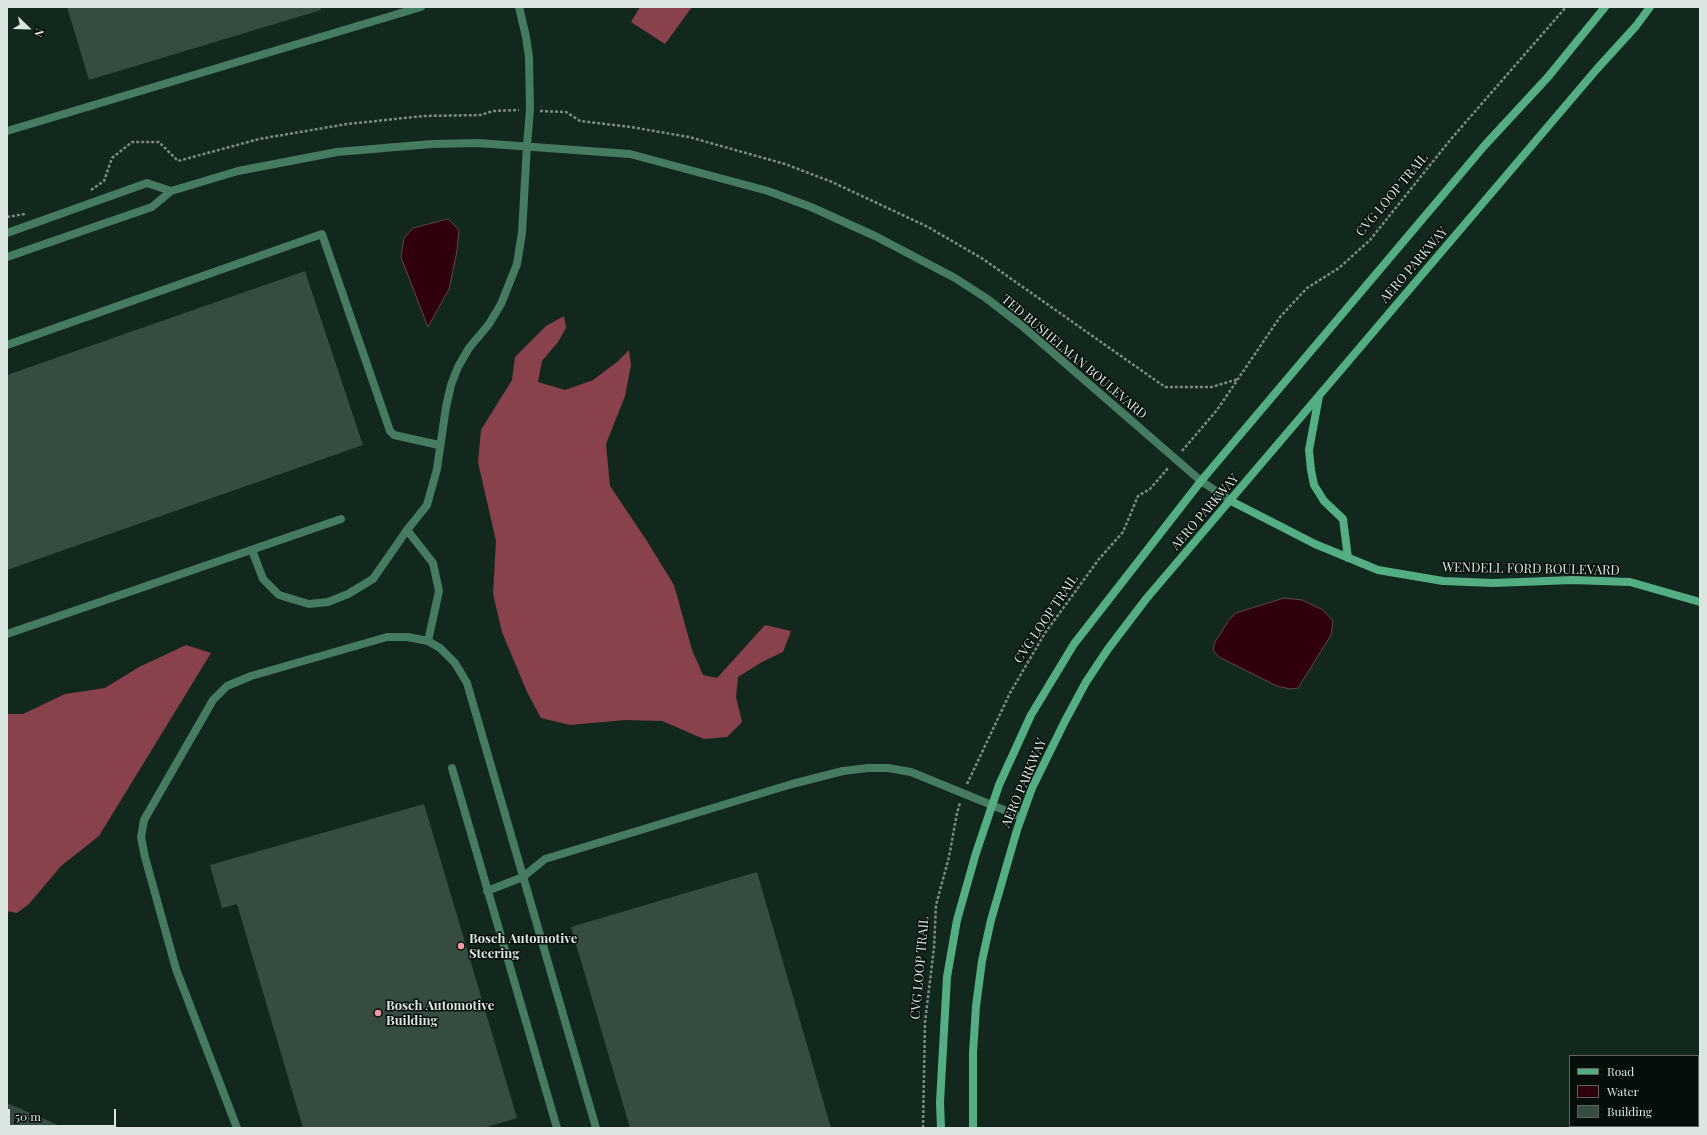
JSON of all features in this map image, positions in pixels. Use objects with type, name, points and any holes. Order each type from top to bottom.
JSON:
[{"type":"main road","name":"AERO PARKWAY","points":[[941,1128],[940,1102],[947,977],[957,920],[976,853],[999,785],[1031,715],[1074,644],[1200,481],[1485,145],[1548,77],[1605,7]]},
{"type":"main road","name":"AERO PARKWAY","points":[[973,1128],[973,1053],[976,1006],[982,961],[1002,876],[1032,788],[1086,682],[1108,649],[1146,599],[1231,501],[1320,394],[1596,70],[1636,26],[1650,7]]},
{"type":"main road","points":[[1320,394],[1309,450],[1311,470],[1314,485],[1324,501],[1343,519],[1348,558]]},
{"type":"main road","name":"WENDELL FORD BOULEVARD","points":[[1231,501],[1315,544],[1378,570],[1444,581],[1492,583],[1573,580],[1630,582],[1700,602]]},
{"type":"street","points":[[7,131],[421,7]]},
{"type":"street","points":[[252,550],[263,579],[279,595],[309,604],[328,602],[348,594],[373,579],[406,530],[427,505],[437,469],[439,446],[451,385],[458,367],[469,348],[489,324],[501,304],[517,264],[522,233],[530,110],[529,57],[526,37],[518,7]]},
{"type":"street","name":"TED BUSHELMAN BOULEVARD","points":[[7,257],[152,208],[171,191],[238,171],[337,152],[432,144],[478,143],[527,145],[630,154],[768,191],[811,207],[875,236],[955,278],[1021,325],[1200,481],[1231,501]]},
{"type":"street","points":[[7,232],[147,183],[171,191]]},
{"type":"street","points":[[7,346],[322,234],[390,431],[394,435],[439,446]]},
{"type":"street","points":[[7,634],[341,519]]},
{"type":"street","points":[[406,530],[432,563],[439,591],[428,641]]},
{"type":"street","points":[[237,1128],[176,969],[145,857],[141,837],[144,820],[212,700],[228,686],[251,676],[387,638],[408,637],[428,641],[440,648],[455,663],[466,683],[596,1128]]},
{"type":"street","points":[[452,768],[557,1128]]},
{"type":"street","points":[[487,891],[523,877],[544,859],[792,784],[843,771],[868,768],[888,768],[911,772],[1021,817]]},
{"type":"path","name":"CVG LOOP TRAIL","points":[[1217,410],[1280,317],[1307,288],[1339,268],[1370,240],[1451,139],[1566,7]]},
{"type":"path","points":[[86,194],[104,180],[112,158],[132,142],[159,142],[178,161],[259,139],[347,124],[429,116],[481,115],[493,111]]},
{"type":"path","points":[[566,112],[580,121],[631,127],[689,138],[785,164],[832,182],[877,202],[928,227],[983,259],[1165,387],[1212,386],[1238,379]]},
{"type":"path","points":[[7,217],[27,214]]},
{"type":"path","name":"CVG LOOP TRAIL","points":[[972,772],[1010,693],[1045,633],[1086,576],[1123,532],[1138,496],[1150,489]]},
{"type":"path","name":"CVG LOOP TRAIL","points":[[923,1128],[925,1022],[934,948],[936,905],[949,857],[957,813]]},
{"type":"shaded area","points":[[640,7],[692,7],[665,44],[631,22]]},
{"type":"shaded area","points":[[564,316],[566,328],[558,342],[542,361],[538,382],[565,390],[593,380],[617,362],[629,350],[631,365],[625,396],[606,444],[610,486],[674,585],[692,650],[703,675],[717,678],[765,625],[791,631],[783,652],[762,662],[738,677],[736,697],[742,722],[727,737],[704,739],[662,721],[625,720],[570,725],[541,718],[527,692],[502,632],[493,594],[496,541],[478,462],[481,430],[512,380],[515,357],[546,326]]},
{"type":"shaded area","points":[[186,645],[211,653],[99,836],[61,866],[29,904],[17,913],[7,911],[7,714],[23,714],[65,694],[105,688],[139,667]]},
{"type":"water","points":[[448,219],[459,230],[457,251],[449,289],[428,327],[401,257],[404,238],[413,228]]},
{"type":"water","points":[[1284,598],[1302,600],[1323,610],[1333,621],[1331,635],[1298,688],[1290,689],[1277,686],[1219,657],[1213,650],[1215,642],[1229,620],[1236,613]]},
{"type":"building","points":[[67,7],[320,7],[321,10],[89,80]]},
{"type":"building","points":[[305,271],[363,445],[7,570],[7,375]]},
{"type":"building","name":"Bosch Automotive Building","points":[[424,804],[517,1118],[484,1128],[303,1128],[237,904],[222,908],[210,865]]},
{"type":"building","points":[[757,872],[831,1128],[630,1128],[571,927]]},
{"type":"building","points":[[7,1103],[65,1128],[7,1128]]},
{"type":"place","name":"Bosch Automotive Steering","points":[[461,946]]},
{"type":"place","name":"Bosch Automotive Building","points":[[378,1013]]}]
